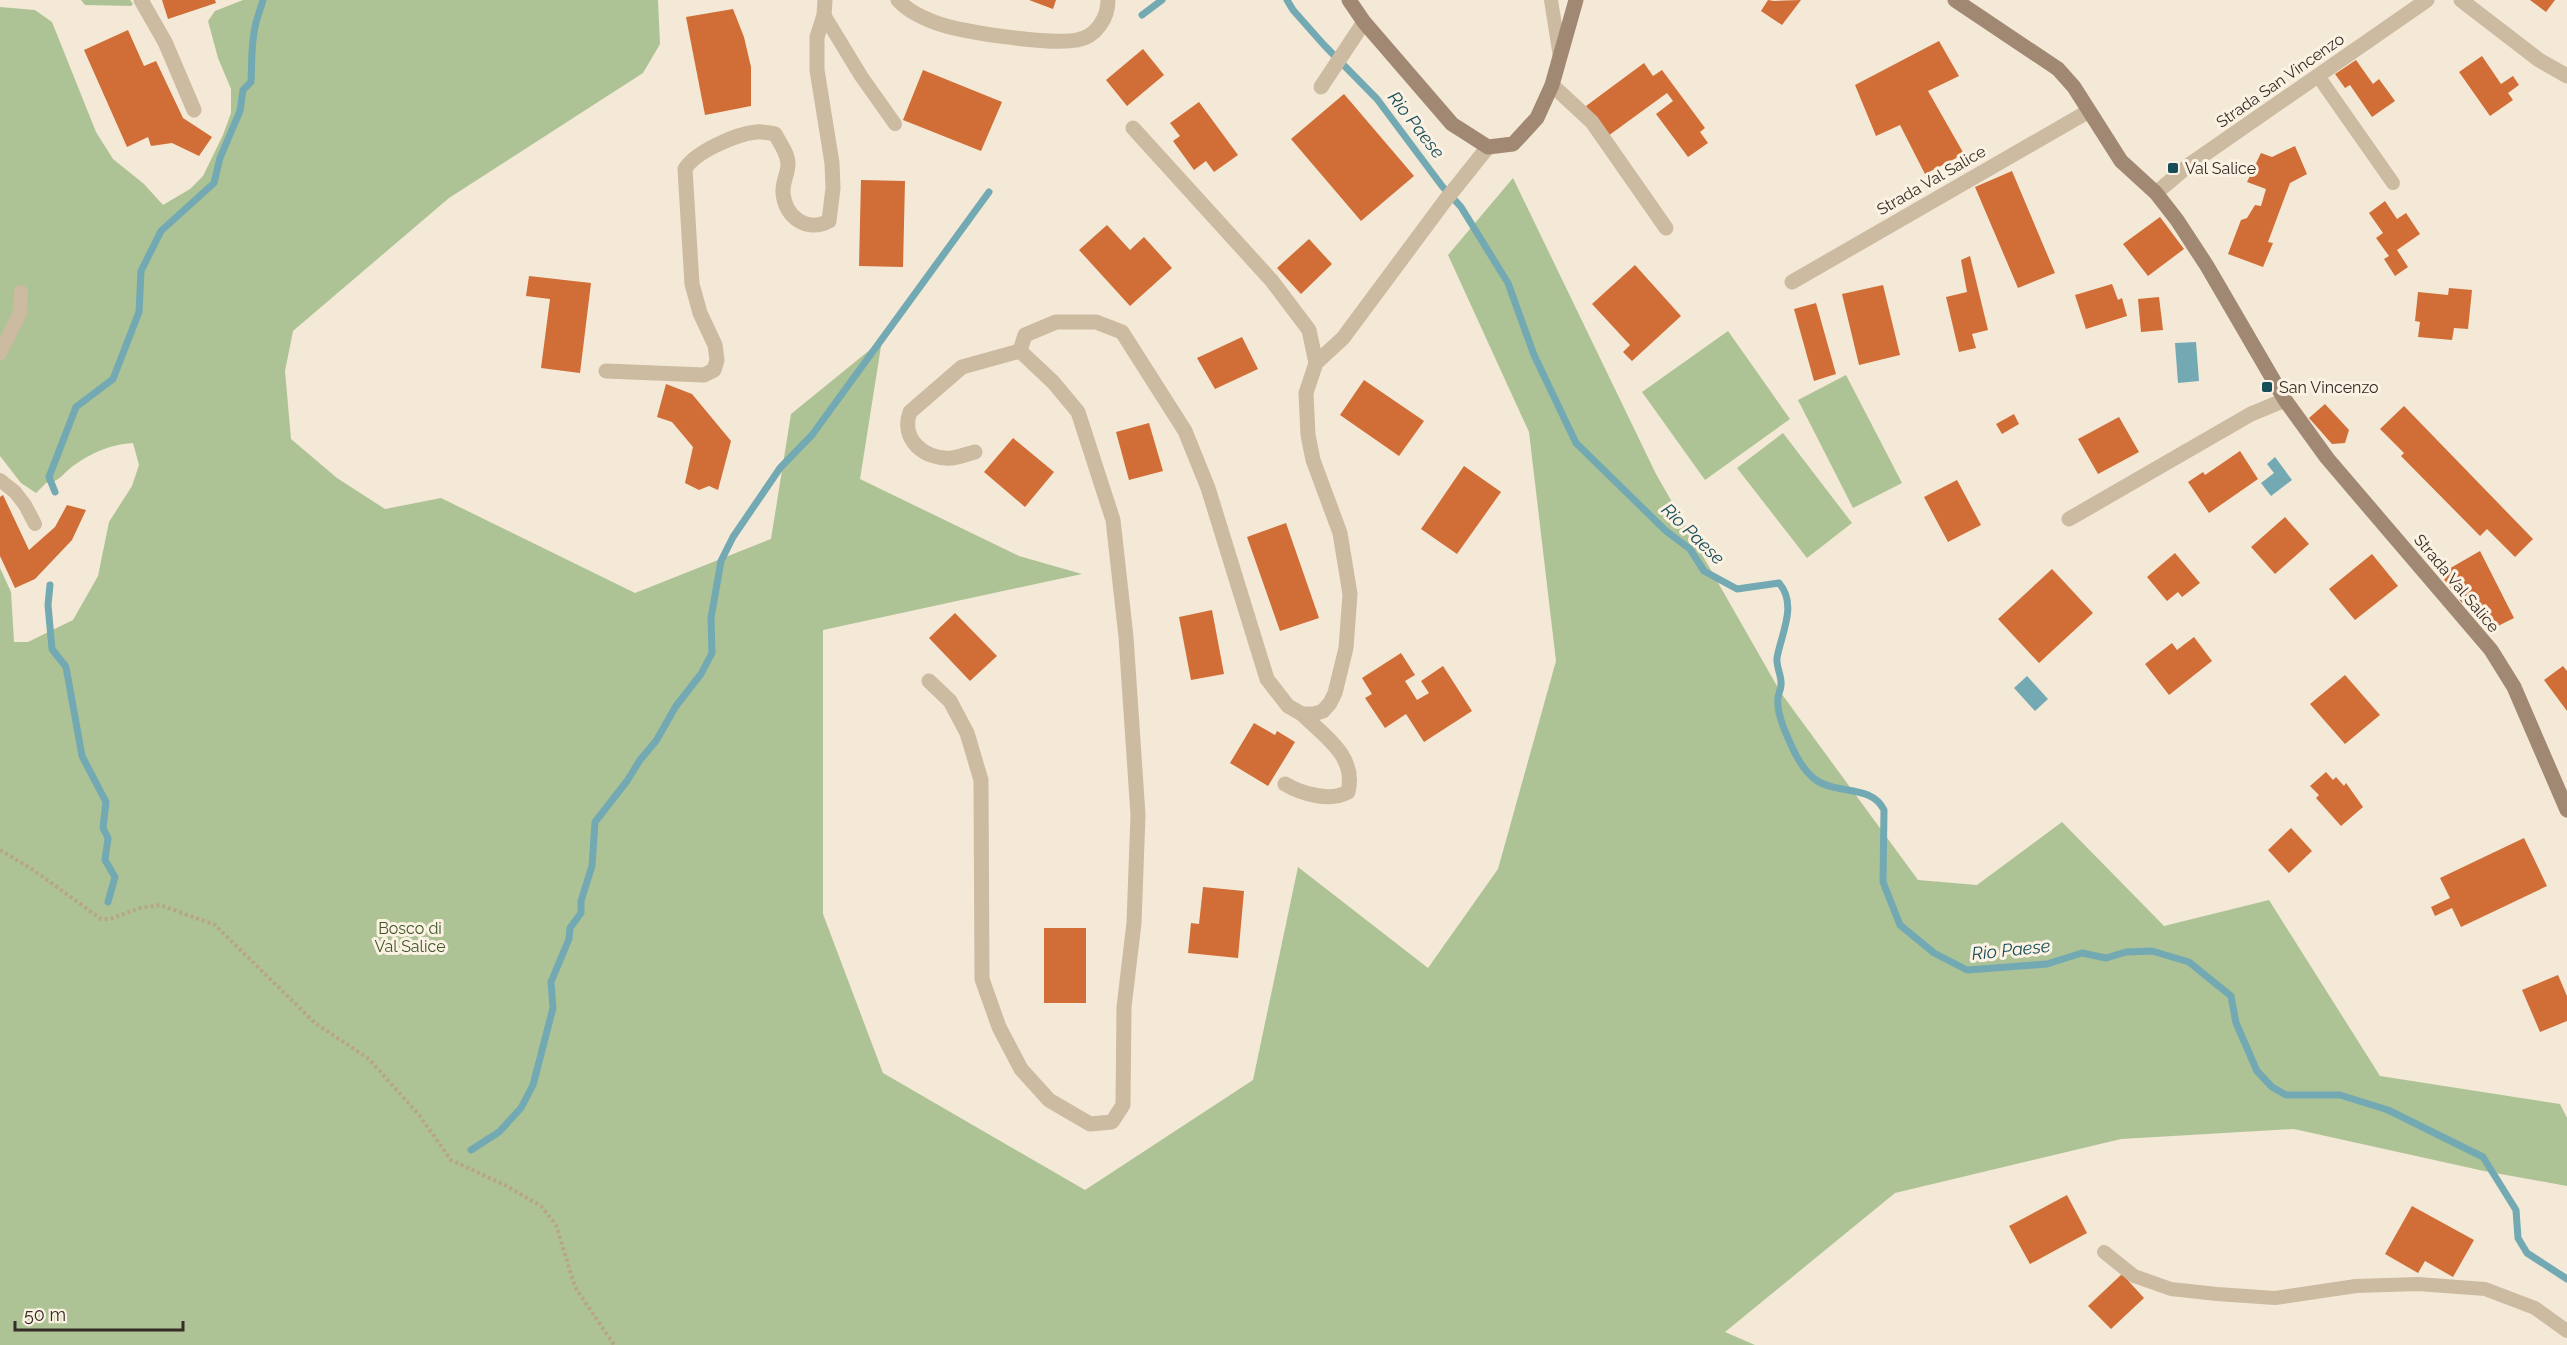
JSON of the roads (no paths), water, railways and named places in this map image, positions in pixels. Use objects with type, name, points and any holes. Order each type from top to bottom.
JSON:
[{"type":"street","points":[[141,0],[165,42],[194,110]]},
{"type":"street","points":[[898,0],[903,6],[931,21],[968,31],[1047,40],[1077,40],[1090,35],[1102,24],[1108,12],[1108,0]]},
{"type":"street","points":[[1349,0],[1364,22],[1452,124],[1488,147],[1513,144],[1537,118],[1552,85],[1576,0]]},
{"type":"street","name":"Strada Val Salice","points":[[1955,0],[2058,69],[2074,87],[2121,161],[2156,193],[2207,266],[2285,400],[2327,458],[2491,650],[2514,687],[2567,810]]},
{"type":"street","name":"Strada San Vincenzo","points":[[2156,193],[2189,165],[2427,0]]},
{"type":"street","points":[[2461,0],[2539,60],[2567,76]]},
{"type":"street","points":[[606,371],[704,375],[714,370],[717,360],[715,345],[699,313],[692,284],[685,169],[689,162],[713,147],[737,137],[756,132],[775,134],[788,163],[783,193],[789,211],[805,226],[819,227],[829,221],[833,188],[832,163],[817,70],[817,37],[824,7]]},
{"type":"street","points":[[1321,87],[1364,22]]},
{"type":"street","points":[[1552,85],[1592,122],[1666,228]]},
{"type":"street","name":"Strada Val Salice","points":[[1792,282],[2089,111]]},
{"type":"street","points":[[1133,128],[1278,289],[1309,330],[1316,363]]},
{"type":"street","points":[[1302,714],[1323,711],[1335,693],[1346,648],[1350,594],[1340,533],[1313,460],[1308,435],[1306,393],[1316,363],[1343,338],[1488,147]]},
{"type":"street","points":[[1020,351],[1025,335],[1056,322],[1096,322],[1122,332],[1185,431],[1208,488],[1267,679],[1280,698],[1302,714],[1344,755],[1350,784],[1348,792],[1340,796],[1304,793],[1286,784]]},
{"type":"street","points":[[975,452],[951,458],[930,456],[916,447],[907,434],[906,422],[910,412],[962,367],[1020,351]]},
{"type":"street","points":[[929,681],[950,701],[967,733],[981,780],[982,979],[999,1027],[1022,1069],[1049,1100],[1089,1124],[1112,1122],[1123,1105],[1124,1007],[1134,923],[1138,815],[1126,637],[1113,520],[1078,412],[1053,382],[1020,351]]},
{"type":"street","points":[[2069,519],[2252,414],[2285,400]]},
{"type":"lane","points":[[1551,0],[1560,57]]},
{"type":"lane","points":[[824,7],[861,76],[895,124]]},
{"type":"lane","points":[[2318,76],[2393,183]]},
{"type":"lane","points":[[0,353],[20,313],[21,292]]},
{"type":"lane","points":[[0,480],[15,492],[35,524]]},
{"type":"lane","points":[[2104,1252],[2134,1276],[2171,1289],[2217,1294],[2275,1298],[2356,1286],[2418,1284],[2485,1289],[2535,1308],[2567,1331]]},
{"type":"water","points":[[2196,342],[2199,381],[2178,383],[2175,343]]},
{"type":"water","points":[[2275,457],[2292,480],[2271,496],[2261,483],[2274,473],[2267,464]]},
{"type":"water","points":[[2027,676],[2048,699],[2035,711],[2014,688]]},
{"type":"waterway","points":[[55,492],[49,477],[76,407],[113,379],[139,312],[141,271],[161,231],[214,183],[220,158],[240,111],[243,90],[251,82],[255,25],[263,0]]},
{"type":"waterway","points":[[1142,15],[1162,0]]},
{"type":"waterway","name":"Rio Paese","points":[[1287,0],[1324,45],[1377,99],[1442,186],[1461,207],[1508,283],[1534,355],[1576,443],[1666,531],[1690,549],[1704,571],[1737,589],[1779,583],[1785,592],[1787,620],[1777,658],[1781,682],[1778,705],[1783,726],[1800,763],[1816,780],[1824,785],[1871,796],[1884,810],[1883,882],[1900,925],[1934,953],[1967,970],[2047,964],[2082,953],[2106,958],[2126,952],[2152,951],[2189,962],[2231,996],[2236,1023],[2257,1071],[2272,1087],[2286,1095],[2340,1095],[2388,1110],[2483,1157],[2516,1210],[2518,1238],[2527,1253],[2567,1279]]},
{"type":"waterway","points":[[471,1150],[499,1132],[521,1108],[533,1085],[553,1008],[551,982],[569,939],[570,928],[581,913],[581,901],[592,866],[595,822],[656,741],[676,706],[701,674],[712,653],[711,618],[721,561],[733,537],[780,468],[812,435],[989,192]]},
{"type":"waterway","points":[[50,585],[48,605],[52,649],[66,667],[82,756],[106,802],[103,828],[108,838],[105,860],[115,877],[108,902]]},
{"type":"place","name":"Val Salice","points":[[2173,168]]},
{"type":"place","name":"San Vincenzo","points":[[2267,387]]},
{"type":"park label","name":"Bosco di Val Salice","points":[[410,937]]}]
